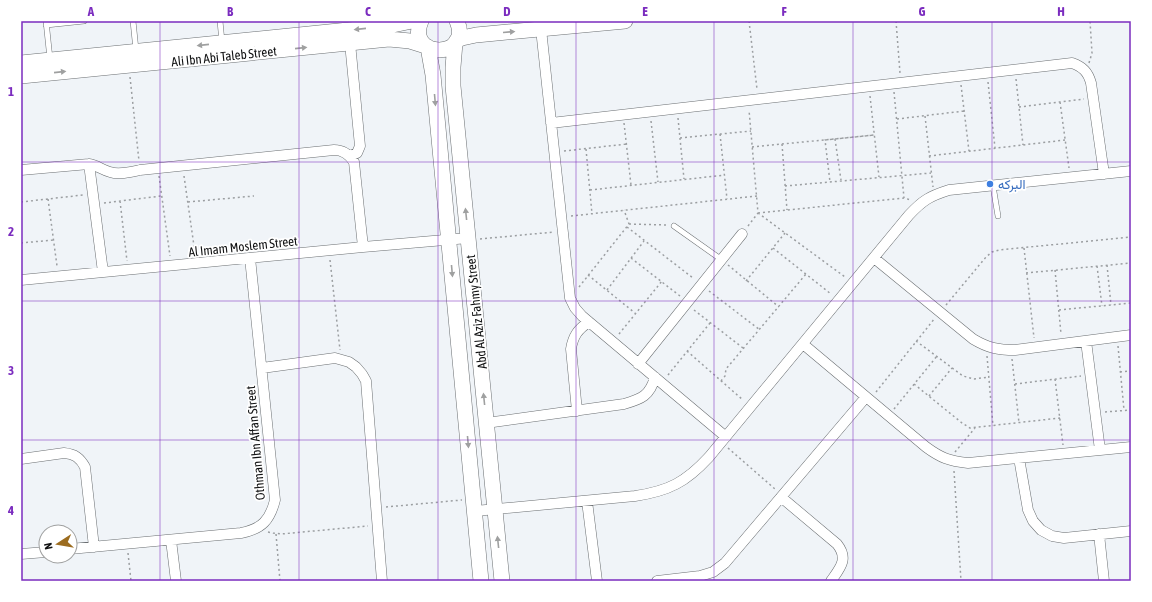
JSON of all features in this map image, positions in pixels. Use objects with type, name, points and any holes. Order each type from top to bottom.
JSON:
[{"type":"street","name":"Ali Ibn Abi Taleb Street","points":[[21,63],[136,51],[183,53],[350,43],[388,32],[412,21]]},
{"type":"street","name":"Abd Al Aziz Fahmy Street","points":[[421,21],[419,33],[422,42],[427,47],[433,75],[481,581]]},
{"type":"street","name":"Abd Al Aziz Fahmy Street","points":[[457,21],[459,32],[456,42],[452,74],[502,581]]},
{"type":"street","points":[[456,42],[482,28],[541,29],[626,21]]},
{"type":"street","points":[[541,29],[570,298],[575,308],[589,322],[658,380],[724,440]]},
{"type":"street","name":"Ali Ibn Abi Taleb Street","points":[[21,76],[128,65],[222,43],[388,32],[437,50],[447,49],[456,42]]},
{"type":"street","points":[[350,43],[360,146],[357,153],[350,156]]},
{"type":"street","points":[[551,123],[1072,63],[1085,70],[1089,76],[1104,174]]},
{"type":"street","points":[[433,75],[443,72],[452,74]]},
{"type":"street","points":[[21,170],[89,164],[100,166],[112,173],[119,174],[140,170],[340,150],[346,152],[354,162],[363,247]]},
{"type":"street","points":[[89,164],[103,272]]},
{"type":"street","points":[[474,505],[495,509],[641,495],[668,488],[684,480],[698,470],[724,440],[920,203],[934,195],[949,190],[1131,171]]},
{"type":"street","points":[[638,364],[742,234]]},
{"type":"street","name":"Al Imam Moslem Street","points":[[21,280],[329,250],[468,239]]},
{"type":"street","name":"Othman Ibn Affan Street","points":[[78,548],[241,533],[251,531],[268,519],[273,510],[275,500],[250,258]]},
{"type":"street","points":[[874,258],[973,339],[986,346],[1000,350],[1011,350],[1131,335]]},
{"type":"street","points":[[577,411],[571,349],[572,340],[581,326],[589,322]]},
{"type":"street","points":[[1086,341],[1100,450]]},
{"type":"street","points":[[803,344],[938,456],[968,463],[1131,447]]},
{"type":"street","points":[[262,368],[335,358],[349,362],[362,374],[366,382],[382,581]]},
{"type":"street","points":[[486,424],[624,404],[641,398],[648,393],[658,380]]},
{"type":"street","points":[[657,581],[700,576],[713,572],[724,563],[868,398]]},
{"type":"street","points":[[21,459],[64,453],[77,456],[82,461],[85,467],[94,547]]},
{"type":"street","points":[[1018,458],[1028,510],[1033,521],[1041,530],[1052,536],[1064,538],[1131,531]]},
{"type":"street","points":[[781,496],[840,548],[842,554],[842,564],[840,570],[831,581]]},
{"type":"street","points":[[587,500],[597,581]]},
{"type":"street","points":[[1099,534],[1104,581]]},
{"type":"street","points":[[171,540],[176,581]]},
{"type":"street","points":[[21,554],[38,553]]},
{"type":"lane","points":[[50,60],[46,23],[84,21]]},
{"type":"lane","points":[[133,21],[136,51]]},
{"type":"lane","points":[[220,21],[222,43]]},
{"type":"lane","points":[[993,186],[998,216]]},
{"type":"lane","points":[[674,226],[722,260]]},
{"type":"path","points":[[742,234],[758,213],[751,131],[753,100],[749,21]]},
{"type":"path","points":[[896,21],[898,83],[897,119],[904,198]]},
{"type":"path","points":[[1085,70],[1092,53],[1090,21]]},
{"type":"path","points":[[128,65],[140,170]]},
{"type":"path","points":[[1015,70],[1023,145]]},
{"type":"path","points":[[988,73],[995,148]]},
{"type":"path","points":[[960,76],[969,151]]},
{"type":"path","points":[[869,86],[879,177]]},
{"type":"path","points":[[1019,107],[1093,98]]},
{"type":"path","points":[[1060,102],[1070,177]]},
{"type":"path","points":[[678,108],[684,180]]},
{"type":"path","points":[[650,111],[658,182]]},
{"type":"path","points":[[897,119],[964,111]]},
{"type":"path","points":[[623,114],[631,185]]},
{"type":"path","points":[[925,116],[934,195]]},
{"type":"path","points":[[680,138],[751,131]]},
{"type":"path","points":[[720,134],[727,199]]},
{"type":"path","points":[[752,147],[874,135]]},
{"type":"path","points":[[835,138],[841,181]]},
{"type":"path","points":[[825,140],[830,182]]},
{"type":"path","points":[[929,156],[1065,140]]},
{"type":"path","points":[[554,153],[627,144]]},
{"type":"path","points":[[782,144],[787,210]]},
{"type":"path","points":[[586,149],[592,214]]},
{"type":"path","points":[[183,166],[196,263]]},
{"type":"path","points":[[158,169],[171,266]]},
{"type":"path","points":[[785,186],[931,173]]},
{"type":"path","points":[[590,190],[725,176]]},
{"type":"path","points":[[21,202],[93,194]]},
{"type":"path","points":[[94,205],[161,196]]},
{"type":"path","points":[[188,202],[254,196]]},
{"type":"path","points":[[561,217],[757,196]]},
{"type":"path","points":[[758,213],[904,198],[920,203]]},
{"type":"path","points":[[48,199],[59,277]]},
{"type":"path","points":[[120,202],[128,270]]},
{"type":"path","points":[[624,210],[629,224]]},
{"type":"path","points":[[758,213],[853,283]]},
{"type":"path","points":[[629,224],[674,226]]},
{"type":"path","points":[[570,298],[629,224]]},
{"type":"path","points":[[627,227],[760,330]]},
{"type":"path","points":[[468,239],[563,231]]},
{"type":"path","points":[[746,281],[785,233]]},
{"type":"path","points":[[868,398],[986,257],[992,252],[1024,247],[1131,237]]},
{"type":"path","points":[[21,243],[54,239]]},
{"type":"path","points":[[607,290],[644,241]]},
{"type":"path","points":[[1024,247],[1035,348]]},
{"type":"path","points":[[773,248],[839,300]]},
{"type":"path","points":[[329,250],[341,359]]},
{"type":"path","points":[[632,258],[662,281],[710,323],[744,348]]},
{"type":"path","points":[[722,260],[779,307]]},
{"type":"path","points":[[1026,273],[1131,263]]},
{"type":"path","points":[[1107,265],[1111,305]]},
{"type":"path","points":[[1097,266],[1102,306]]},
{"type":"path","points":[[1055,270],[1062,344]]},
{"type":"path","points":[[721,381],[725,376],[726,370],[806,274]]},
{"type":"path","points":[[588,275],[636,313]]},
{"type":"path","points":[[612,342],[662,281]]},
{"type":"path","points":[[1059,310],[1131,303]]},
{"type":"path","points":[[658,380],[687,351],[710,323]]},
{"type":"path","points":[[1117,337],[1124,410]]},
{"type":"path","points":[[916,341],[963,376],[974,379],[989,377]]},
{"type":"path","points":[[986,346],[993,426]]},
{"type":"path","points":[[1011,350],[1019,423]]},
{"type":"path","points":[[687,351],[751,407]]},
{"type":"path","points":[[889,416],[937,356]]},
{"type":"path","points":[[930,396],[952,368]]},
{"type":"path","points":[[1120,372],[1131,371]]},
{"type":"path","points":[[1015,384],[1090,375]]},
{"type":"path","points":[[1055,379],[1064,454]]},
{"type":"path","points":[[914,384],[970,428],[1060,418]]},
{"type":"path","points":[[1095,413],[1131,410]]},
{"type":"path","points":[[961,581],[951,460],[975,428]]},
{"type":"path","points":[[724,440],[781,496]]},
{"type":"path","points":[[376,508],[474,505]]},
{"type":"path","points":[[260,526],[266,531],[276,534],[378,526]]},
{"type":"path","points":[[276,534],[280,581]]},
{"type":"path","points":[[127,544],[131,581]]},
{"type":"place","name":"البركه","points":[[990,184]]}]
